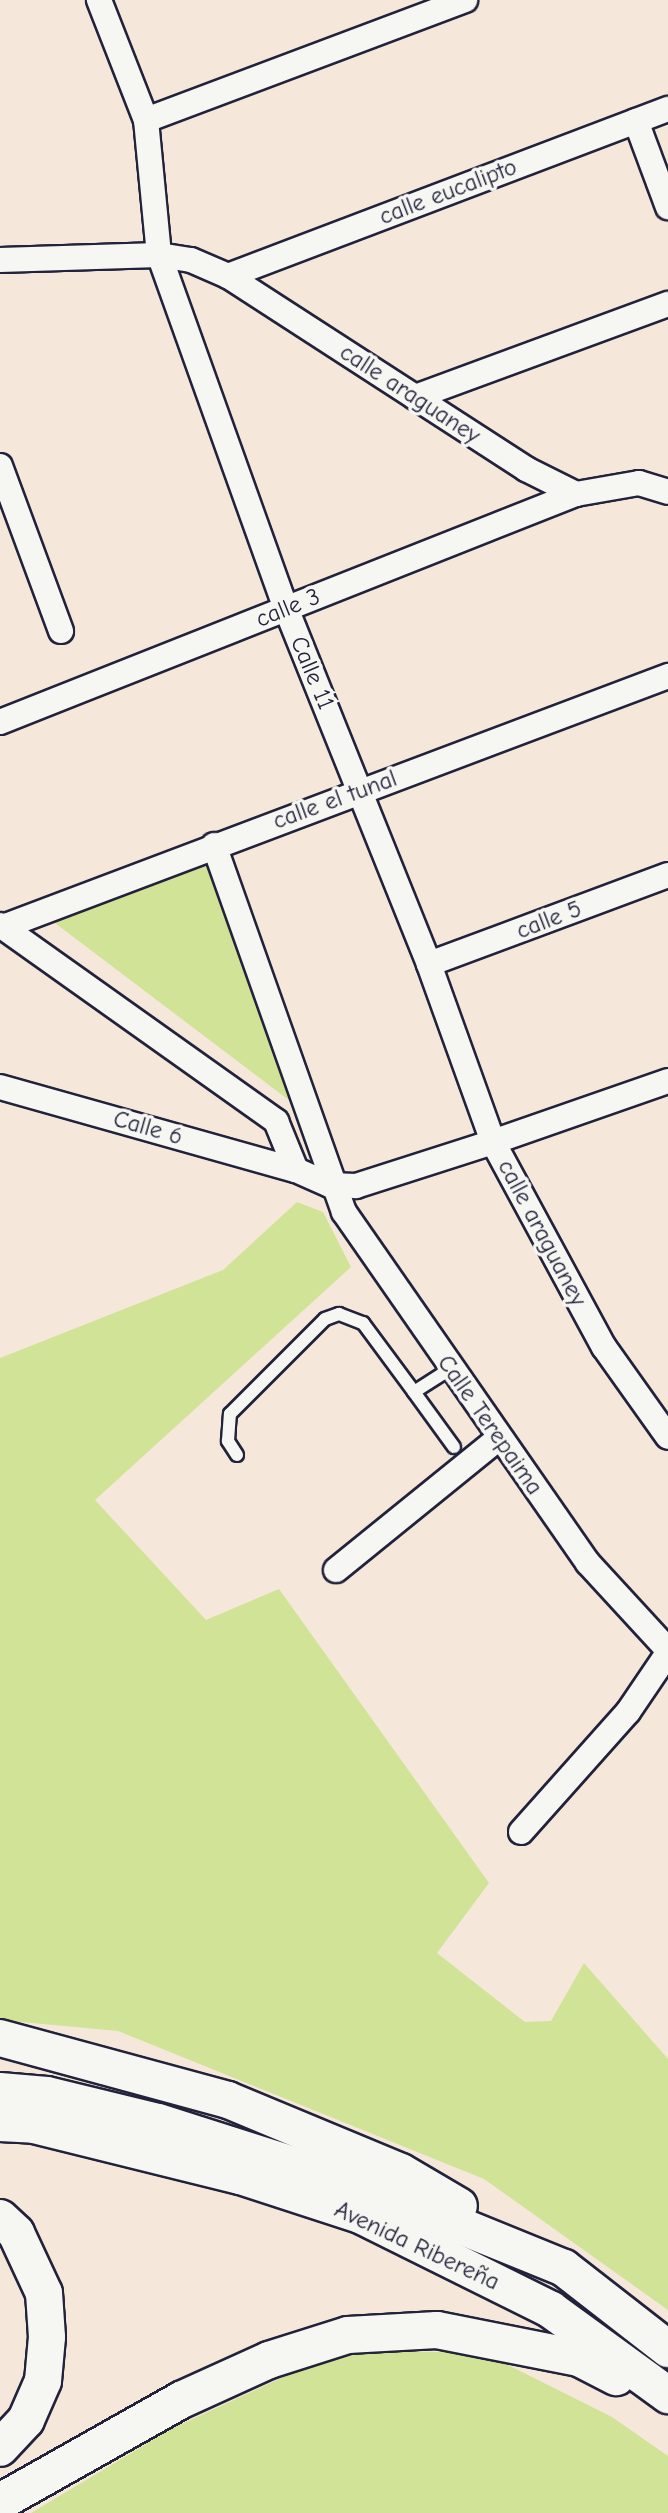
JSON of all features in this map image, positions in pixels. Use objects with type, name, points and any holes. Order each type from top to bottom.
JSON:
[{"type":"main road","points":[[0,2038],[228,2100],[401,2172],[564,2268]]},
{"type":"main road","name":"Avenida Ribereña","points":[[0,2091],[47,2095],[158,2122],[372,2190],[564,2268],[668,2349]]},
{"type":"main road","name":"Avenida Ribereña","points":[[0,2123],[34,2125],[240,2176],[360,2215],[551,2310],[668,2395]]},
{"type":"main road","points":[[0,2218],[16,2233],[44,2293],[47,2337],[43,2381],[32,2407],[0,2448]]},
{"type":"main road","points":[[0,2502],[181,2400],[269,2360],[348,2335],[437,2330],[579,2358],[668,2404]]},
{"type":"street","name":"Calle 11","points":[[99,0],[146,120],[159,255],[286,609],[429,964],[493,1142]]},
{"type":"street","points":[[146,120],[465,0]]},
{"type":"street","name":"calle eucalipto","points":[[228,276],[668,109]]},
{"type":"street","points":[[636,121],[668,207]]},
{"type":"street","name":"calle araguaney","points":[[0,260],[159,255],[191,260],[228,276],[526,469],[576,494]]},
{"type":"street","points":[[415,397],[668,304]]},
{"type":"street","points":[[0,466],[61,631]]},
{"type":"street","points":[[576,494],[639,483],[668,492]]},
{"type":"street","name":"calle 3","points":[[0,722],[576,494]]},
{"type":"street","name":"calle el tunal","points":[[2,926],[668,676]]},
{"type":"street","name":"Calle Terepaima","points":[[214,845],[330,1185],[450,1369],[588,1563],[668,1652]]},
{"type":"street","name":"calle 5","points":[[429,964],[668,875]]},
{"type":"street","points":[[2,926],[276,1121],[296,1170],[330,1185],[356,1186],[493,1142]]},
{"type":"street","name":"calle araguaney","points":[[668,1081],[493,1142],[604,1347],[668,1437]]},
{"type":"street","name":"Calle 6","points":[[0,1087],[296,1170]]},
{"type":"street","points":[[336,1570],[499,1438]]},
{"type":"street","points":[[521,1832],[628,1712],[668,1652]]},
{"type":"lane","points":[[237,1455],[228,1441],[230,1414],[325,1319],[339,1314],[363,1323],[454,1447]]},
{"type":"lane","points":[[414,1392],[450,1369]]},
{"type":"green space","points":[[206,859],[294,1104],[51,920]]},
{"type":"green space","points":[[297,1202],[323,1212],[351,1267],[95,1500],[206,1620],[279,1589],[489,1883],[437,1953],[525,2022],[551,2021],[584,1963],[668,2059],[668,2310],[484,2179],[118,2031],[0,2020],[0,1358],[223,1270]]},
{"type":"green space","points":[[342,2350],[484,2353],[612,2417],[668,2456],[668,2513],[31,2513],[173,2428]]}]
